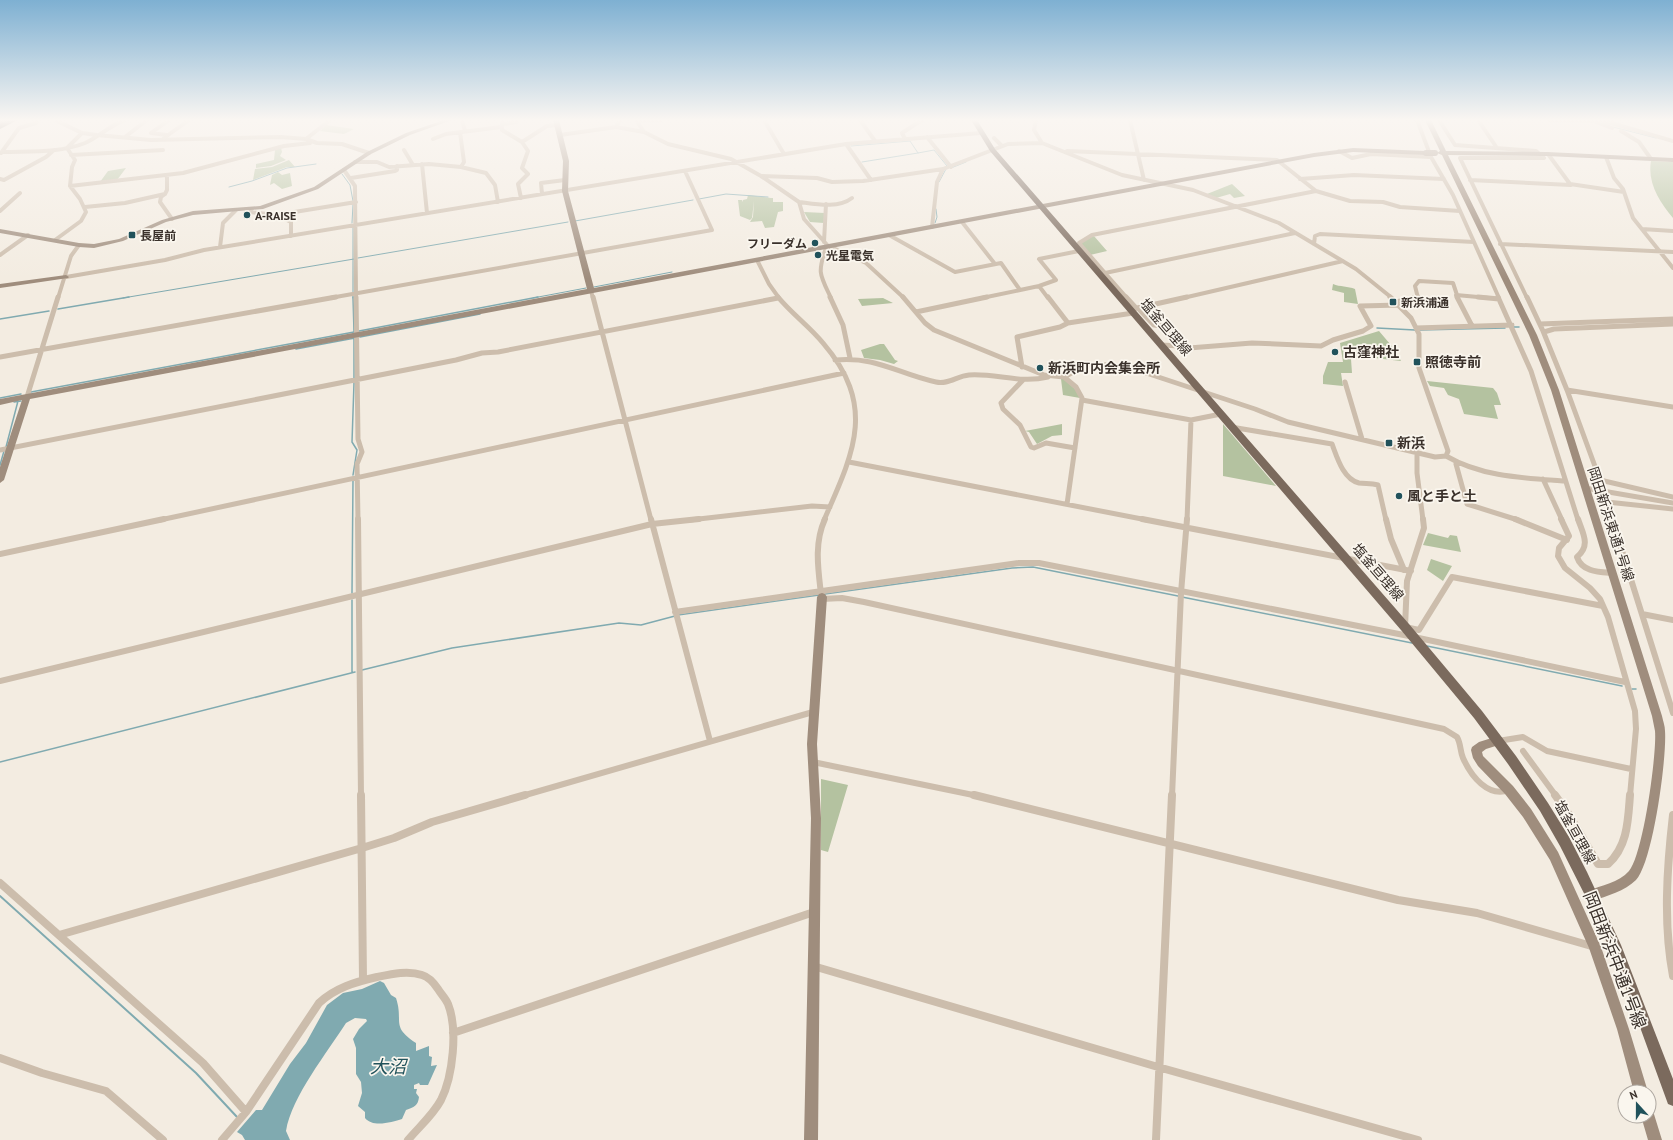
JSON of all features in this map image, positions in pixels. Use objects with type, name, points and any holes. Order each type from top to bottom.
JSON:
[{"type":"main road","name":"塩釜亘理線","points":[[1012,173],[1079,251],[1134,310],[1161,345],[1220,414],[1343,557],[1406,627],[1498,741],[1544,808],[1592,895],[1642,1012],[1673,1099]]},
{"type":"street","points":[[0,179],[4,180],[16,173]]},
{"type":"street","points":[[55,240],[81,221],[86,212],[85,207],[70,186],[71,173]]},
{"type":"street","points":[[70,186],[181,173]]},
{"type":"street","points":[[0,231],[80,245],[94,246],[116,242],[172,219],[200,212],[252,209],[270,206],[316,188],[339,173]]},
{"type":"street","points":[[347,173],[355,186],[356,202],[358,439],[363,447],[363,453],[357,464],[363,980]]},
{"type":"street","points":[[351,178],[381,173]]},
{"type":"street","points":[[423,173],[427,213]]},
{"type":"street","points":[[485,173],[488,174],[495,185],[498,202]]},
{"type":"street","points":[[521,198],[518,184],[527,173]]},
{"type":"street","points":[[565,173],[565,191],[623,419],[710,741]]},
{"type":"street","points":[[0,286],[66,277],[165,260],[220,247],[672,173]]},
{"type":"street","points":[[0,357],[712,230],[686,173]]},
{"type":"street","points":[[756,173],[799,202],[826,204],[847,202],[852,198]]},
{"type":"street","points":[[866,173],[871,180]]},
{"type":"street","points":[[761,176],[817,178],[832,182],[871,180],[916,173]]},
{"type":"street","points":[[932,227],[937,182],[941,173]]},
{"type":"street","points":[[1118,173],[1193,190],[1270,219],[1343,261],[1374,283],[1400,306],[1417,330],[1419,368],[1448,451],[1446,456]]},
{"type":"street","points":[[1142,173],[1144,180]]},
{"type":"street","points":[[0,402],[1217,173]]},
{"type":"street","points":[[1293,173],[1316,192],[1350,201],[1383,202],[1400,207],[1460,211]]},
{"type":"street","points":[[1441,173],[1513,327],[1538,389],[1565,481],[1586,544],[1584,551],[1577,557],[1578,561],[1583,566],[1593,571],[1612,573]]},
{"type":"street","name":"岡田新浜東通1号線","points":[[1454,173],[1533,335],[1555,390],[1653,702],[1660,732],[1649,826],[1640,863],[1634,874],[1619,885],[1592,895]]},
{"type":"street","points":[[1467,173],[1544,332],[1600,480],[1673,497]]},
{"type":"street","points":[[1560,173],[1570,184]]},
{"type":"street","points":[[1612,173],[1624,192],[1633,218],[1673,268]]},
{"type":"street","points":[[1300,179],[1324,175],[1370,174],[1444,179]]},
{"type":"street","points":[[167,175],[167,190],[161,197],[160,202],[172,219]]},
{"type":"street","points":[[542,194],[541,183],[565,180]]},
{"type":"street","points":[[1470,180],[1570,184],[1624,192]]},
{"type":"street","points":[[1180,346],[1170,327],[1166,324],[1154,325],[1134,310],[1079,243],[1080,241],[1092,235],[1316,192]]},
{"type":"street","points":[[0,211],[20,193]]},
{"type":"street","points":[[85,207],[125,203],[165,194]]},
{"type":"street","points":[[252,209],[250,212],[276,215],[356,202]]},
{"type":"street","points":[[799,202],[804,218],[827,246],[866,263],[909,303],[925,323],[938,332],[1048,377]]},
{"type":"street","points":[[826,204],[827,246],[820,264],[820,276],[843,325],[850,358]]},
{"type":"street","points":[[220,247],[223,223],[236,210]]},
{"type":"street","points":[[276,215],[291,222],[291,236]]},
{"type":"street","points":[[962,222],[994,264]]},
{"type":"street","points":[[1642,230],[1673,231]]},
{"type":"street","points":[[1105,273],[1295,233]]},
{"type":"street","points":[[1314,244],[1315,236],[1320,234],[1474,242]]},
{"type":"street","points":[[0,255],[28,235]]},
{"type":"street","points":[[889,236],[955,272],[1000,263],[1020,290]]},
{"type":"street","points":[[1500,244],[1673,252]]},
{"type":"street","points":[[0,480],[66,277],[71,256],[80,245]]},
{"type":"street","points":[[916,312],[1039,286],[1056,280],[1039,258],[1079,251]]},
{"type":"street","points":[[757,260],[778,298],[814,333],[844,373],[854,396],[856,410],[856,436],[849,462],[820,530],[817,553],[821,594],[813,712],[813,762],[816,818],[811,1140]]},
{"type":"street","points":[[1022,367],[1017,337],[1060,327],[1068,323],[1134,310],[1343,261]]},
{"type":"street","points":[[1396,302],[1418,298],[1415,286],[1419,281],[1453,283],[1456,295],[1472,326]]},
{"type":"street","points":[[1039,286],[1068,323]]},
{"type":"street","points":[[1456,295],[1499,299]]},
{"type":"street","points":[[0,450],[482,353],[498,352],[778,298]]},
{"type":"street","points":[[1161,345],[1189,348],[1252,343],[1321,346],[1333,340],[1363,331],[1370,326],[1360,306],[1400,306]]},
{"type":"street","points":[[1540,324],[1673,319]]},
{"type":"street","points":[[1544,332],[1554,329],[1673,324]]},
{"type":"street","points":[[1417,330],[1472,326],[1513,327]]},
{"type":"street","points":[[835,360],[850,358],[881,362],[944,384],[967,375],[1023,380],[1064,377],[1090,365],[1118,365],[1255,409],[1288,422],[1435,457],[1446,456],[1456,464],[1505,475],[1565,481]]},
{"type":"street","points":[[0,554],[357,476],[844,373]]},
{"type":"street","points":[[1064,377],[1076,387],[1082,400],[1066,504]]},
{"type":"street","points":[[1023,380],[1001,403],[1003,409],[1020,425],[1031,447],[1034,448],[1046,443],[1075,448]]},
{"type":"street","points":[[1345,382],[1362,439]]},
{"type":"street","points":[[1567,390],[1673,407]]},
{"type":"street","points":[[1082,400],[1191,420],[1220,414]]},
{"type":"street","points":[[1156,1140],[1158,1067],[1170,845],[1181,594],[1187,526],[1191,420]]},
{"type":"street","points":[[1232,427],[1332,444],[1338,460],[1350,479],[1358,483],[1371,482],[1378,485],[1391,540],[1408,570]]},
{"type":"street","points":[[1417,453],[1417,473],[1424,528],[1408,570],[1406,627],[1419,630],[1452,577],[1604,606]]},
{"type":"street","points":[[849,462],[1187,526],[1408,570]]},
{"type":"street","points":[[1456,464],[1467,504],[1512,516],[1567,540]]},
{"type":"street","points":[[1523,751],[1568,814],[1598,864],[1608,864],[1624,843],[1631,794],[1631,769],[1636,740],[1636,715],[1625,682],[1604,606],[1591,588],[1561,562],[1558,550],[1569,536],[1543,479]]},
{"type":"street","points":[[1585,488],[1673,503]]},
{"type":"street","points":[[1673,509],[1607,502],[1673,713]]},
{"type":"street","points":[[0,681],[652,524],[812,506],[830,507]]},
{"type":"street","points":[[676,614],[821,594],[1019,563],[1039,563],[1181,594],[1415,638],[1625,682]]},
{"type":"street","points":[[821,594],[829,598],[850,600],[1178,670],[1444,729],[1452,732],[1458,738],[1463,758],[1487,789],[1496,793],[1504,793],[1509,790]]},
{"type":"street","points":[[1642,614],[1673,620]]},
{"type":"street","points":[[1665,686],[1673,688]]},
{"type":"street","points":[[59,935],[362,848],[394,838],[432,822],[813,712]]},
{"type":"street","points":[[1498,741],[1523,737],[1547,751],[1631,769]]},
{"type":"street","name":"岡田新浜中通1号線","points":[[1498,741],[1478,747],[1476,754],[1482,764],[1509,790],[1528,813],[1551,851],[1595,947],[1623,1029],[1640,1084]]},
{"type":"street","points":[[813,762],[983,797],[1170,845],[1398,900],[1477,913],[1595,947]]},
{"type":"street","points":[[1673,815],[1668,872],[1673,976]]},
{"type":"street","points":[[0,883],[203,1063],[242,1117]]},
{"type":"street","points":[[453,1033],[814,912]]},
{"type":"street","points":[[813,966],[1158,1067],[1418,1140]]},
{"type":"street","points":[[222,1140],[242,1117],[319,1003],[328,994],[338,988],[363,980],[387,975],[422,975],[430,980],[448,1003],[453,1033],[448,1075],[444,1092],[440,1101],[408,1140]]},
{"type":"street","points":[[0,1058],[42,1073],[106,1091],[163,1140]]},
{"type":"street","points":[[1650,1124],[1655,1140]]},
{"type":"green space","points":[[106,173],[122,173],[117,180],[100,182]]},
{"type":"green space","points":[[254,173],[271,173],[253,180]]},
{"type":"green space","points":[[276,173],[282,175],[290,173],[292,186],[282,189],[274,183],[270,185],[272,175]]},
{"type":"green space","points":[[1651,173],[1673,173],[1673,218],[1659,199]]},
{"type":"green space","points":[[1232,184],[1245,196],[1234,198],[1230,194],[1216,198],[1207,194]]},
{"type":"green space","points":[[748,195],[773,198],[773,202],[783,202],[783,211],[778,212],[774,227],[765,228],[762,221],[750,222],[753,217],[754,201],[752,218],[750,220],[740,216],[738,200],[742,200],[743,202],[743,200],[747,199]]},
{"type":"green space","points":[[804,212],[825,213],[824,223],[810,222]]},
{"type":"green space","points":[[1094,236],[1107,251],[1090,255],[1081,244],[1086,239]]},
{"type":"green space","points":[[1333,284],[1355,289],[1358,304],[1344,302],[1344,293],[1332,290]]},
{"type":"green space","points":[[883,298],[893,303],[862,306],[858,299]]},
{"type":"green space","points":[[1379,331],[1396,351],[1401,361],[1366,357],[1351,359],[1352,373],[1341,373],[1343,386],[1323,384],[1323,376],[1328,362],[1343,362],[1340,343]]},
{"type":"green space","points":[[884,344],[895,360],[898,361],[894,364],[864,358],[861,350]]},
{"type":"green space","points":[[1061,379],[1064,379],[1076,390],[1080,398],[1063,395]]},
{"type":"green space","points":[[1427,381],[1493,388],[1497,393],[1501,405],[1494,405],[1498,419],[1464,414],[1459,399],[1448,395],[1444,388],[1430,386]]},
{"type":"green space","points":[[1062,424],[1062,435],[1052,436],[1037,444],[1029,432],[1025,431]]},
{"type":"green space","points":[[1223,424],[1276,486],[1223,476]]},
{"type":"green space","points":[[1428,533],[1448,538],[1450,535],[1457,536],[1461,552],[1423,545]]},
{"type":"green space","points":[[1431,559],[1452,566],[1443,581],[1427,570]]},
{"type":"green space","points":[[821,779],[848,785],[828,852],[821,850]]},
{"type":"water","name":"大沼","points":[[380,981],[384,983],[391,995],[396,998],[400,1028],[416,1043],[416,1051],[429,1046],[429,1056],[432,1057],[431,1066],[437,1065],[428,1085],[420,1085],[419,1083],[414,1085],[414,1089],[417,1089],[416,1093],[419,1097],[417,1104],[406,1110],[402,1119],[393,1122],[378,1124],[368,1121],[365,1118],[365,1112],[358,1106],[362,1093],[361,1082],[356,1074],[356,1048],[353,1039],[359,1029],[367,1021],[366,1019],[355,1018],[346,1023],[311,1075],[295,1104],[286,1131],[290,1140],[245,1140],[242,1135],[237,1132],[256,1110],[262,1110],[290,1064],[306,1043],[327,1005],[343,993],[362,989]]},
{"type":"waterway","points":[[229,187],[273,173]]},
{"type":"waterway","points":[[939,182],[944,173]]},
{"type":"waterway","points":[[342,174],[350,185],[353,201]]},
{"type":"waterway","points":[[699,199],[726,194],[768,197]]},
{"type":"waterway","points":[[575,221],[693,200]]},
{"type":"waterway","points":[[352,223],[353,204]]},
{"type":"waterway","points":[[935,223],[937,217],[936,209]]},
{"type":"waterway","points":[[358,258],[568,222]]},
{"type":"waterway","points":[[353,228],[353,259]]},
{"type":"waterway","points":[[123,298],[353,259]]},
{"type":"waterway","points":[[353,259],[353,292]]},
{"type":"waterway","points":[[594,287],[672,272]]},
{"type":"waterway","points":[[533,298],[586,288]]},
{"type":"waterway","points":[[58,309],[129,297]]},
{"type":"waterway","points":[[31,392],[354,332],[353,297]]},
{"type":"waterway","points":[[359,331],[538,297]]},
{"type":"waterway","points":[[0,319],[49,311]]},
{"type":"waterway","points":[[360,337],[480,314]]},
{"type":"waterway","points":[[1512,327],[1519,327]]},
{"type":"waterway","points":[[1377,328],[1415,330]]},
{"type":"waterway","points":[[1420,330],[1505,328]]},
{"type":"waterway","points":[[296,349],[354,338]]},
{"type":"waterway","points":[[354,338],[354,378]]},
{"type":"waterway","points":[[353,475],[357,450],[352,442],[354,383]]},
{"type":"waterway","points":[[0,398],[21,394]]},
{"type":"waterway","points":[[6,447],[18,401]]},
{"type":"waterway","points":[[0,465],[4,451]]},
{"type":"waterway","points":[[352,593],[353,480]]},
{"type":"waterway","points":[[825,594],[1012,568],[1033,567],[1178,596]]},
{"type":"waterway","points":[[678,615],[819,595]]},
{"type":"waterway","points":[[1182,597],[1412,643]]},
{"type":"waterway","points":[[352,600],[352,672]]},
{"type":"waterway","points":[[362,670],[452,648],[619,623],[641,625],[675,616]]},
{"type":"waterway","points":[[1427,646],[1622,686]]},
{"type":"waterway","points":[[0,762],[355,672]]},
{"type":"waterway","points":[[0,896],[196,1073],[237,1117]]},
{"type":"place","name":"A-RAISE","points":[[247,215]]},
{"type":"place","name":"長屋前","points":[[132,235]]},
{"type":"place","name":"フリーダム","points":[[815,243]]},
{"type":"place","name":"光星電気","points":[[818,255]]},
{"type":"place","name":"新浜浦通","points":[[1393,302]]},
{"type":"place","name":"古窪神社","points":[[1335,352]]},
{"type":"place","name":"照徳寺前","points":[[1417,362]]},
{"type":"place","name":"新浜町内会集会所","points":[[1040,368]]},
{"type":"place","name":"新浜","points":[[1389,443]]},
{"type":"place","name":"風と手と土","points":[[1399,496]]}]
